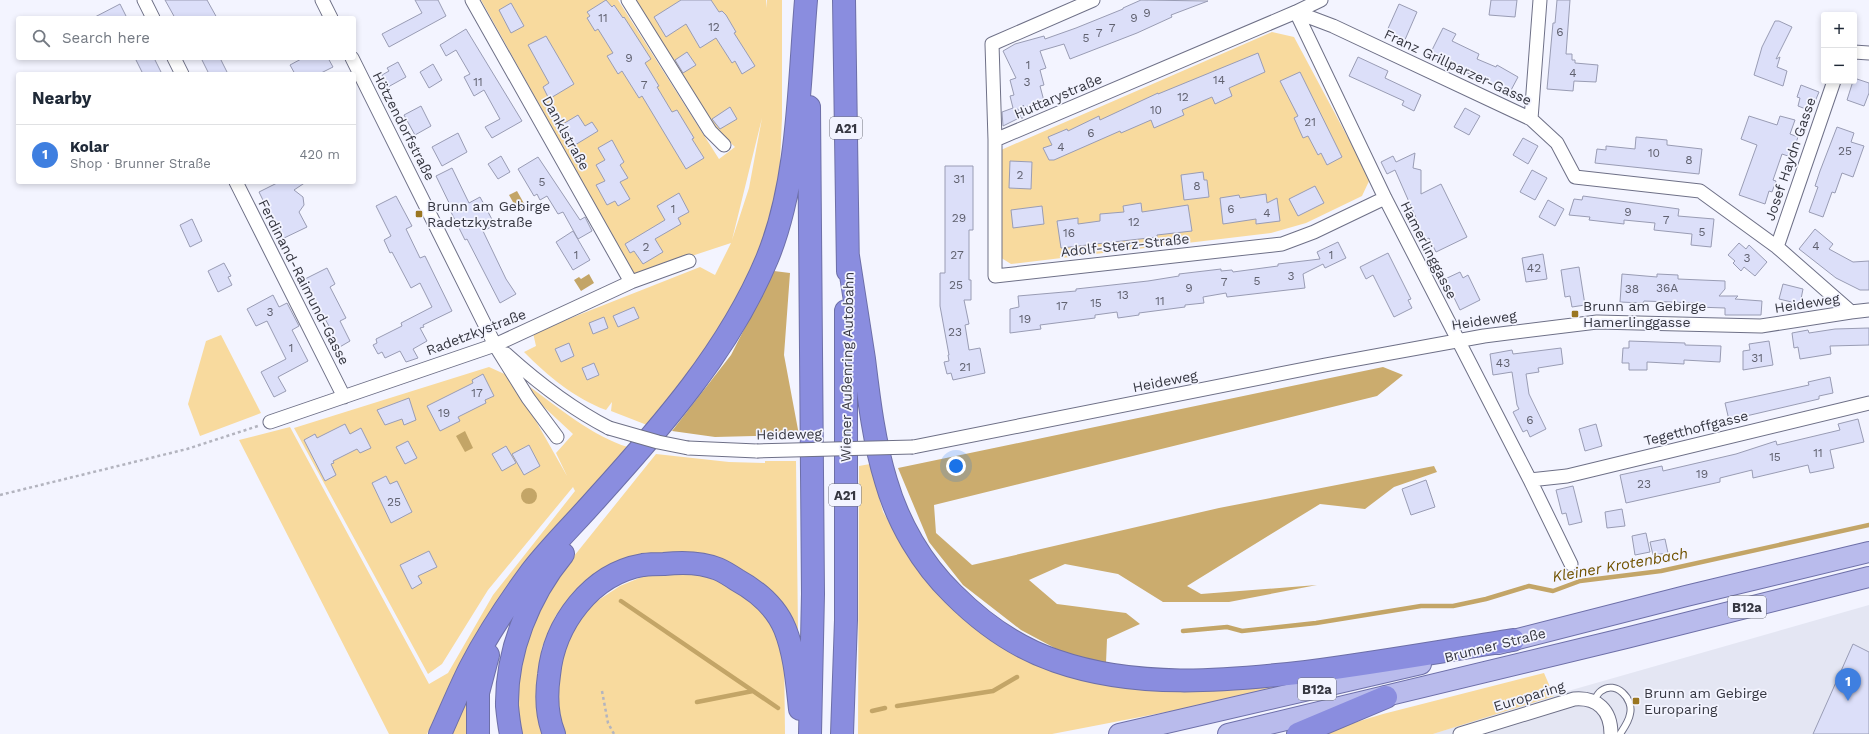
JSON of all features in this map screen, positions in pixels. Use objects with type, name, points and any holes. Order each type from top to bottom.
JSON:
[{"type":"highway","points":[[510,734],[507,706],[510,669],[519,630],[538,591],[558,560],[589,523],[639,451],[723,343],[750,296],[768,257],[782,212],[791,170],[807,0]]},
{"type":"highway","name":"A21","points":[[807,0],[812,543],[810,734]]},
{"type":"highway","name":"Wiener Außenring Autobahn","points":[[842,734],[846,620],[845,350],[848,256],[844,0]]},
{"type":"highway","points":[[848,256],[872,420],[886,482],[907,533],[935,576],[972,613],[1012,640],[1055,661],[1098,673],[1151,680],[1204,680],[1262,677],[1345,667],[1513,640]]},
{"type":"highway","points":[[440,734],[471,667],[498,621],[533,570],[639,451]]},
{"type":"highway","points":[[554,734],[550,725],[546,699],[553,649],[562,626],[577,605],[594,588],[616,574],[642,565],[680,562],[699,564],[718,569],[750,587],[771,606],[784,628],[794,660],[803,734]]},
{"type":"highway","points":[[478,734],[478,693],[482,673],[498,621]]},
{"type":"highway","points":[[1298,734],[1386,697]]},
{"type":"main road","name":"Brunner Straße","points":[[1120,734],[1356,680],[1686,596],[1869,552]]},
{"type":"main road","name":"Brunner Straße","points":[[1228,734],[1386,697],[1869,577]]},
{"type":"street","points":[[144,0],[152,16]]},
{"type":"street","points":[[322,0],[330,16]]},
{"type":"street","name":"Danklstraße","points":[[472,0],[631,282]]},
{"type":"street","points":[[628,0],[710,131],[724,145]]},
{"type":"street","name":"Huttarystraße","points":[[1093,0],[992,44],[995,140],[1322,0]]},
{"type":"street","points":[[1531,119],[1540,0]]},
{"type":"street","name":"Franz Grillparzer-Gasse","points":[[1296,12],[1333,26],[1531,119],[1557,143],[1575,176],[1700,191],[1777,248],[1851,312]]},
{"type":"street","name":"Hamerlinggasse","points":[[1296,12],[1385,198],[1530,480],[1571,564]]},
{"type":"street","points":[[1857,52],[1869,53]]},
{"type":"street","points":[[175,60],[181,72]]},
{"type":"street","name":"Hötzendorfstraße","points":[[353,60],[495,345],[528,398],[557,437]]},
{"type":"street","name":"Josef Haydn Gasse","points":[[1777,248],[1833,84]]},
{"type":"street","name":"Adolf-Sterz-Straße","points":[[995,140],[995,276],[1282,244],[1314,232],[1385,198]]},
{"type":"street","name":"Ferdinand-Raimund-Gasse","points":[[237,184],[344,397]]},
{"type":"street","name":"Radetzkystraße","points":[[270,422],[495,345],[631,282],[689,261]]},
{"type":"street","name":"Heideweg","points":[[495,345],[524,371],[587,416],[609,428],[658,442],[688,448],[757,451],[913,447],[1457,340],[1577,324],[1630,323],[1761,326],[1869,310]]},
{"type":"street","name":"Tegetthoffgasse","points":[[1530,480],[1567,476],[1869,403]]},
{"type":"street","name":"Europaring","points":[[1460,734],[1574,699],[1590,699]]},
{"type":"street","points":[[1590,699],[1602,708],[1611,726],[1611,734]]},
{"type":"lane","points":[[1590,699],[1600,691],[1607,688],[1617,689],[1625,694],[1630,702],[1630,714],[1620,734]]},
{"type":"path","points":[[0,495],[187,449],[270,422]]},
{"type":"path","points":[[602,691],[608,724],[614,734]]},
{"type":"shaded area","points":[[481,0],[618,0],[719,159],[735,147],[718,131],[636,0],[766,0],[767,8],[767,0],[782,0],[782,118],[779,185],[763,247],[725,324],[685,382],[647,425],[611,411],[612,402],[606,410],[572,393],[542,370],[524,352],[536,346],[533,333],[700,267],[715,275],[731,243],[634,275]],"holes":[[[762,118],[749,188],[732,240]]]},
{"type":"shaded area","points":[[1272,32],[1294,37],[1370,179],[1362,196],[1306,223],[1271,233],[1011,264],[995,254],[1001,150]]},
{"type":"shaded area","points":[[517,191],[526,207],[518,211],[509,195]]},
{"type":"shaded area","points":[[774,271],[790,273],[784,355],[799,435],[715,437],[672,431],[731,355]]},
{"type":"shaded area","points":[[589,274],[594,283],[581,291],[574,280],[579,277],[581,279]]},
{"type":"shaded area","points":[[221,335],[261,413],[200,436],[188,404],[206,341]]},
{"type":"shaded area","points":[[489,367],[511,377],[567,476],[556,453],[573,434],[530,394],[527,385],[589,429],[628,447],[453,678],[427,734],[389,734],[239,440],[290,427],[429,684],[448,673],[493,595],[575,491],[573,487],[488,590],[442,664],[428,674],[294,428]]},
{"type":"shaded area","points":[[1383,367],[1403,375],[1377,396],[934,505],[936,533],[972,565],[1219,508],[1434,466],[1437,472],[1394,487],[1365,509],[1320,504],[1187,586],[1201,594],[1317,585],[1229,602],[1163,602],[1118,574],[1065,564],[1029,580],[1057,604],[1126,613],[1140,624],[1107,639],[1106,663],[1066,654],[1021,630],[963,585],[929,542],[898,468]]},
{"type":"shaded area","points":[[465,431],[473,448],[465,452],[456,436]]},
{"type":"shaded area","points":[[656,454],[729,462],[765,463],[765,461],[796,461],[798,630],[769,591],[699,556],[580,588],[556,615],[542,647],[538,672],[546,734],[521,734],[518,714],[519,677],[524,649],[533,624],[562,571]]},
{"type":"shaded area","points":[[870,464],[883,512],[913,563],[937,593],[1040,662],[1302,681],[1187,708],[1052,734],[858,734],[859,466]]},
{"type":"shaded area","points":[[526,488],[532,488],[537,493],[535,502],[532,504],[526,504],[521,499],[521,493]]},
{"type":"shaded area","points":[[654,572],[694,573],[735,587],[766,613],[784,651],[785,734],[565,734],[559,721],[552,692],[560,652],[585,609],[620,586]]},
{"type":"shaded area","points":[[1869,605],[1869,734],[1433,734],[1540,699]]},
{"type":"shaded area","points":[[1544,673],[1554,696],[1433,734],[1317,734],[1383,714]]},
{"type":"shaded area","points":[[465,700],[467,701],[467,734],[449,734]]},
{"type":"building","points":[[165,0],[207,0],[216,16],[174,16]]},
{"type":"building","points":[[415,0],[438,0],[446,16],[389,47],[382,34],[422,13]]},
{"type":"building","points":[[606,0],[612,7],[614,5],[623,18],[624,17],[651,59],[645,63],[659,86],[657,87],[672,112],[677,110],[704,158],[686,169],[642,96],[639,98],[622,71],[618,74],[607,56],[613,53],[598,29],[595,31],[587,18],[590,16],[587,12]]},
{"type":"building","points":[[681,0],[711,0],[719,12],[722,11],[726,15],[736,32],[734,33],[755,66],[742,74],[735,61],[732,63],[716,38],[700,48],[686,24],[666,37],[654,17]]},
{"type":"building","points":[[1141,0],[1208,1],[1171,15],[1172,17],[1137,33],[1070,59],[1064,44],[1040,51],[1046,68],[1040,70],[1044,85],[1040,86],[1044,101],[1025,107],[1023,105],[1023,118],[1021,118],[1018,109],[1015,110],[1019,118],[1003,126],[1002,112],[1013,108],[1010,96],[1014,95],[1010,80],[1016,78],[1003,51],[1015,44],[1044,36],[1045,39],[1076,28]]},
{"type":"building","points":[[1491,0],[1517,0],[1515,17],[1489,15]]},
{"type":"building","points":[[1557,0],[1570,0],[1566,54],[1572,54],[1572,60],[1575,60],[1575,63],[1598,65],[1596,82],[1574,81],[1573,91],[1547,89],[1553,23],[1555,23]]},
{"type":"building","points":[[511,3],[524,26],[511,33],[499,10]]},
{"type":"building","points":[[120,4],[126,16],[97,16]]},
{"type":"building","points":[[1399,4],[1417,12],[1404,42],[1386,33]]},
{"type":"building","points":[[1775,21],[1779,21],[1792,27],[1776,59],[1780,57],[1777,67],[1787,71],[1783,86],[1754,75],[1762,47]]},
{"type":"building","points":[[1443,28],[1456,34],[1452,41],[1479,54],[1477,59],[1496,67],[1497,65],[1518,77],[1509,94],[1488,82],[1429,56]]},
{"type":"building","points":[[466,29],[522,121],[492,138],[485,127],[500,119],[484,90],[474,96],[464,77],[470,74],[456,50],[446,56],[440,45]]},
{"type":"building","points":[[546,36],[574,84],[549,99],[543,87],[549,83],[528,45]]},
{"type":"building","points":[[687,52],[696,65],[683,73],[675,60]]},
{"type":"building","points":[[1258,53],[1265,72],[1229,88],[1232,96],[1215,104],[1212,97],[1182,110],[1184,115],[1154,128],[1151,120],[1121,133],[1120,131],[1054,160],[1049,160],[1043,148],[1052,145],[1048,137],[1067,129],[1068,131],[1099,116],[1100,120],[1158,93]]},
{"type":"building","points":[[1358,57],[1388,71],[1385,78],[1421,95],[1414,111],[1402,105],[1404,101],[1349,76]]},
{"type":"building","points":[[136,60],[155,60],[161,72],[142,72]]},
{"type":"building","points":[[202,60],[221,60],[227,72],[208,72]]},
{"type":"building","points":[[299,60],[329,60],[333,67],[323,72],[294,72],[290,65]]},
{"type":"building","points":[[398,62],[406,77],[388,87],[382,75],[389,71],[387,68]]},
{"type":"building","points":[[433,64],[442,80],[429,88],[420,72]]},
{"type":"building","points":[[1300,72],[1342,157],[1327,165],[1321,153],[1318,155],[1308,136],[1303,138],[1294,118],[1298,116],[1280,81]]},
{"type":"building","points":[[1857,79],[1869,83],[1869,93],[1864,106],[1847,100],[1852,84],[1857,84]]},
{"type":"building","points":[[1801,85],[1819,92],[1811,111],[1798,106],[1800,98],[1797,97]]},
{"type":"building","points":[[421,106],[431,126],[415,135],[404,115]]},
{"type":"building","points":[[730,107],[737,119],[720,129],[712,119]]},
{"type":"building","points":[[1465,108],[1480,116],[1469,135],[1454,127]]},
{"type":"building","points":[[578,115],[585,126],[592,122],[598,131],[575,145],[563,124]]},
{"type":"building","points":[[1749,116],[1777,125],[1780,116],[1795,120],[1790,134],[1798,137],[1791,157],[1782,154],[1773,180],[1776,181],[1772,192],[1769,191],[1765,204],[1739,195],[1757,145],[1741,139]]},
{"type":"building","points":[[1837,127],[1854,133],[1851,142],[1864,146],[1853,177],[1842,173],[1835,193],[1832,192],[1823,217],[1809,212],[1818,187],[1815,186]]},
{"type":"building","points":[[458,133],[467,152],[442,166],[432,147]]},
{"type":"building","points":[[1636,137],[1667,140],[1667,145],[1702,149],[1699,174],[1595,163],[1597,149],[1606,150],[1606,146],[1635,149]]},
{"type":"building","points":[[1523,138],[1538,146],[1528,164],[1513,155]]},
{"type":"building","points":[[612,140],[624,162],[620,165],[628,178],[620,182],[630,199],[618,206],[615,201],[607,205],[596,185],[605,181],[596,165],[605,160],[598,148]]},
{"type":"building","points":[[1415,153],[1413,168],[1421,170],[1421,194],[1441,184],[1467,237],[1436,252],[1429,238],[1420,242],[1411,223],[1417,220],[1395,170],[1387,174],[1381,162],[1393,156],[1396,162]]},
{"type":"building","points":[[501,156],[510,172],[498,179],[488,164]]},
{"type":"building","points":[[538,157],[580,220],[585,217],[592,231],[578,239],[563,212],[558,214],[547,196],[540,200],[537,194],[534,196],[518,169]]},
{"type":"building","points":[[1010,161],[1032,162],[1031,189],[1009,188]]},
{"type":"building","points":[[945,166],[973,166],[973,230],[969,230],[969,280],[971,280],[971,300],[964,300],[969,324],[965,325],[969,350],[980,348],[985,373],[953,380],[951,373],[947,374],[944,362],[949,361],[949,355],[940,306],[940,273],[945,273]]},
{"type":"building","points":[[452,168],[469,203],[480,197],[495,225],[483,231],[506,279],[516,294],[500,303],[467,239],[465,240],[436,176]]},
{"type":"building","points":[[1532,170],[1547,178],[1535,200],[1520,192]]},
{"type":"building","points":[[1203,172],[1204,180],[1207,180],[1209,197],[1184,200],[1181,175]]},
{"type":"building","points":[[275,184],[303,184],[294,190],[303,197],[304,205],[299,212],[307,227],[282,239],[259,192]]},
{"type":"building","points":[[1315,186],[1324,203],[1298,216],[1289,199]]},
{"type":"building","points":[[679,193],[689,212],[678,218],[681,224],[655,239],[663,252],[643,264],[634,251],[630,253],[625,244],[665,220],[657,206]]},
{"type":"building","points":[[1266,194],[1267,203],[1277,198],[1280,221],[1256,224],[1256,219],[1223,224],[1220,198],[1239,195],[1240,198]]},
{"type":"building","points":[[396,196],[412,226],[406,229],[420,258],[425,256],[452,311],[423,325],[424,327],[420,328],[427,341],[413,349],[418,358],[406,362],[400,351],[385,358],[382,352],[378,354],[373,345],[377,343],[376,339],[402,326],[401,323],[432,307],[420,283],[411,288],[384,240],[391,236],[376,206]]},
{"type":"building","points":[[1583,196],[1679,209],[1678,216],[1714,219],[1711,247],[1691,245],[1692,234],[1654,230],[1655,223],[1624,220],[1624,224],[1589,220],[1590,217],[1569,215],[1574,199],[1582,200]]},
{"type":"building","points":[[1548,200],[1564,209],[1555,226],[1539,217]]},
{"type":"building","points":[[1141,203],[1142,212],[1188,205],[1192,231],[1157,235],[1157,237],[1061,248],[1057,221],[1078,218],[1078,224],[1100,221],[1100,214],[1124,212],[1123,206]]},
{"type":"building","points":[[1042,206],[1044,224],[1013,228],[1011,210]]},
{"type":"building","points":[[192,219],[202,241],[190,247],[180,225]]},
{"type":"building","points":[[1815,229],[1833,244],[1829,249],[1853,262],[1869,261],[1869,290],[1860,290],[1836,278],[1799,249]]},
{"type":"building","points":[[573,231],[590,260],[573,270],[556,242]]},
{"type":"building","points":[[1338,242],[1346,258],[1325,268],[1323,264],[1303,274],[1305,288],[1227,297],[1226,293],[1203,297],[1204,303],[1185,305],[1185,307],[1139,313],[1139,315],[1118,318],[1117,312],[1095,315],[1095,318],[1040,325],[1041,329],[1010,333],[1010,309],[1019,307],[1018,296],[1076,291],[1076,289],[1148,281],[1179,276],[1179,274],[1221,269],[1221,271],[1232,270],[1233,272],[1278,266],[1278,264],[1320,259],[1317,252]]},
{"type":"building","points":[[1739,243],[1746,249],[1749,245],[1767,262],[1755,276],[1744,267],[1741,271],[1733,263],[1735,261],[1728,255]]},
{"type":"building","points":[[1388,253],[1411,299],[1408,300],[1412,308],[1394,317],[1373,275],[1366,279],[1360,267]]},
{"type":"building","points":[[1543,254],[1547,279],[1526,282],[1522,258]]},
{"type":"building","points":[[224,263],[231,276],[228,277],[232,285],[218,292],[208,271]]},
{"type":"building","points":[[1579,267],[1585,305],[1572,307],[1570,296],[1565,297],[1561,270]]},
{"type":"building","points":[[327,268],[335,284],[330,287],[346,318],[340,321],[350,341],[338,348],[327,327],[329,326],[303,280]]},
{"type":"building","points":[[1460,272],[1463,278],[1468,275],[1480,300],[1460,310],[1445,279]]},
{"type":"building","points":[[1622,274],[1657,277],[1657,274],[1678,275],[1678,279],[1725,281],[1725,289],[1719,296],[1738,296],[1735,299],[1762,301],[1761,315],[1725,315],[1725,308],[1696,307],[1696,303],[1644,301],[1643,303],[1620,302]]},
{"type":"building","points":[[1783,284],[1803,289],[1800,304],[1779,299]]},
{"type":"building","points":[[273,295],[279,307],[287,303],[299,326],[292,330],[308,361],[278,377],[286,391],[274,397],[261,372],[286,359],[267,321],[256,326],[247,309]]},
{"type":"building","points":[[634,307],[639,318],[618,327],[613,316]]},
{"type":"building","points":[[604,317],[608,328],[593,334],[589,323]]},
{"type":"building","points":[[1869,328],[1869,345],[1830,346],[1831,354],[1800,359],[1798,347],[1794,348],[1792,333],[1808,330],[1809,333],[1835,329]]},
{"type":"building","points":[[1629,341],[1721,346],[1720,362],[1684,360],[1684,364],[1647,362],[1647,370],[1629,370],[1629,363],[1622,363],[1623,348],[1629,348]]},
{"type":"building","points":[[1769,341],[1773,365],[1743,370],[1743,351],[1750,350],[1749,344]]},
{"type":"building","points":[[569,343],[574,356],[561,362],[555,349]]},
{"type":"building","points":[[1561,348],[1563,364],[1538,368],[1539,372],[1526,374],[1529,394],[1546,429],[1530,437],[1527,430],[1523,432],[1513,412],[1519,409],[1517,405],[1512,372],[1493,375],[1490,354],[1512,350],[1513,354]]},
{"type":"building","points":[[594,363],[599,375],[587,380],[582,368]]},
{"type":"building","points":[[483,374],[494,396],[485,400],[486,403],[458,417],[460,421],[440,431],[427,406],[473,383],[472,380]]},
{"type":"building","points":[[1830,377],[1833,393],[1819,396],[1819,399],[1729,420],[1725,403],[1809,385],[1808,382]]},
{"type":"building","points":[[409,398],[416,420],[404,425],[402,419],[385,425],[377,410]]},
{"type":"building","points":[[1858,419],[1864,442],[1830,450],[1834,468],[1810,473],[1808,465],[1753,478],[1752,470],[1720,478],[1720,482],[1626,503],[1620,475],[1662,466],[1663,471],[1736,454],[1776,441],[1777,445],[1840,430],[1838,424]]},
{"type":"building","points":[[345,424],[350,434],[361,428],[371,448],[360,453],[357,449],[333,461],[334,463],[331,464],[336,475],[325,481],[304,440],[315,434],[317,438]]},
{"type":"building","points":[[1596,424],[1602,446],[1585,451],[1579,429]]},
{"type":"building","points":[[408,441],[417,458],[405,464],[396,447]]},
{"type":"building","points":[[529,445],[540,466],[524,475],[512,454]]},
{"type":"building","points":[[506,446],[516,463],[502,471],[492,454]]},
{"type":"building","points":[[386,476],[390,484],[397,481],[412,512],[391,523],[372,483]]},
{"type":"building","points":[[1426,480],[1435,507],[1411,515],[1402,489]]},
{"type":"building","points":[[1573,486],[1582,522],[1569,525],[1566,513],[1562,514],[1556,490]]},
{"type":"building","points":[[1622,509],[1625,526],[1607,528],[1605,512]]},
{"type":"building","points":[[1646,533],[1650,552],[1635,555],[1632,536]]},
{"type":"building","points":[[1665,539],[1668,553],[1653,555],[1650,542]]},
{"type":"building","points":[[429,551],[437,567],[418,576],[422,583],[412,589],[400,565]]},
{"type":"building","points":[[1853,644],[1869,652],[1869,734],[1813,734]]},
{"type":"waterway","name":"Kleiner Krotenbach","points":[[1183,631],[1227,627],[1242,631],[1316,623],[1421,606],[1453,606],[1486,599],[1529,586],[1553,591],[1580,581],[1661,571],[1869,525]]},
{"type":"waterway","points":[[621,601],[778,708]]},
{"type":"waterway","points":[[897,706],[993,691],[1017,677]]},
{"type":"waterway","points":[[697,702],[753,691]]},
{"type":"waterway","points":[[872,711],[885,708]]},
{"type":"place","name":"Brunn am Gebirge Radetzkystraße","points":[[419,214]]},
{"type":"place","name":"Brunn am Gebirge Hamerlinggasse","points":[[1575,314]]},
{"type":"place","name":"Brunn am Gebirge Europaring","points":[[1636,701]]},
{"type":"place","name":"Kolar","points":[[1848,701]]}]
